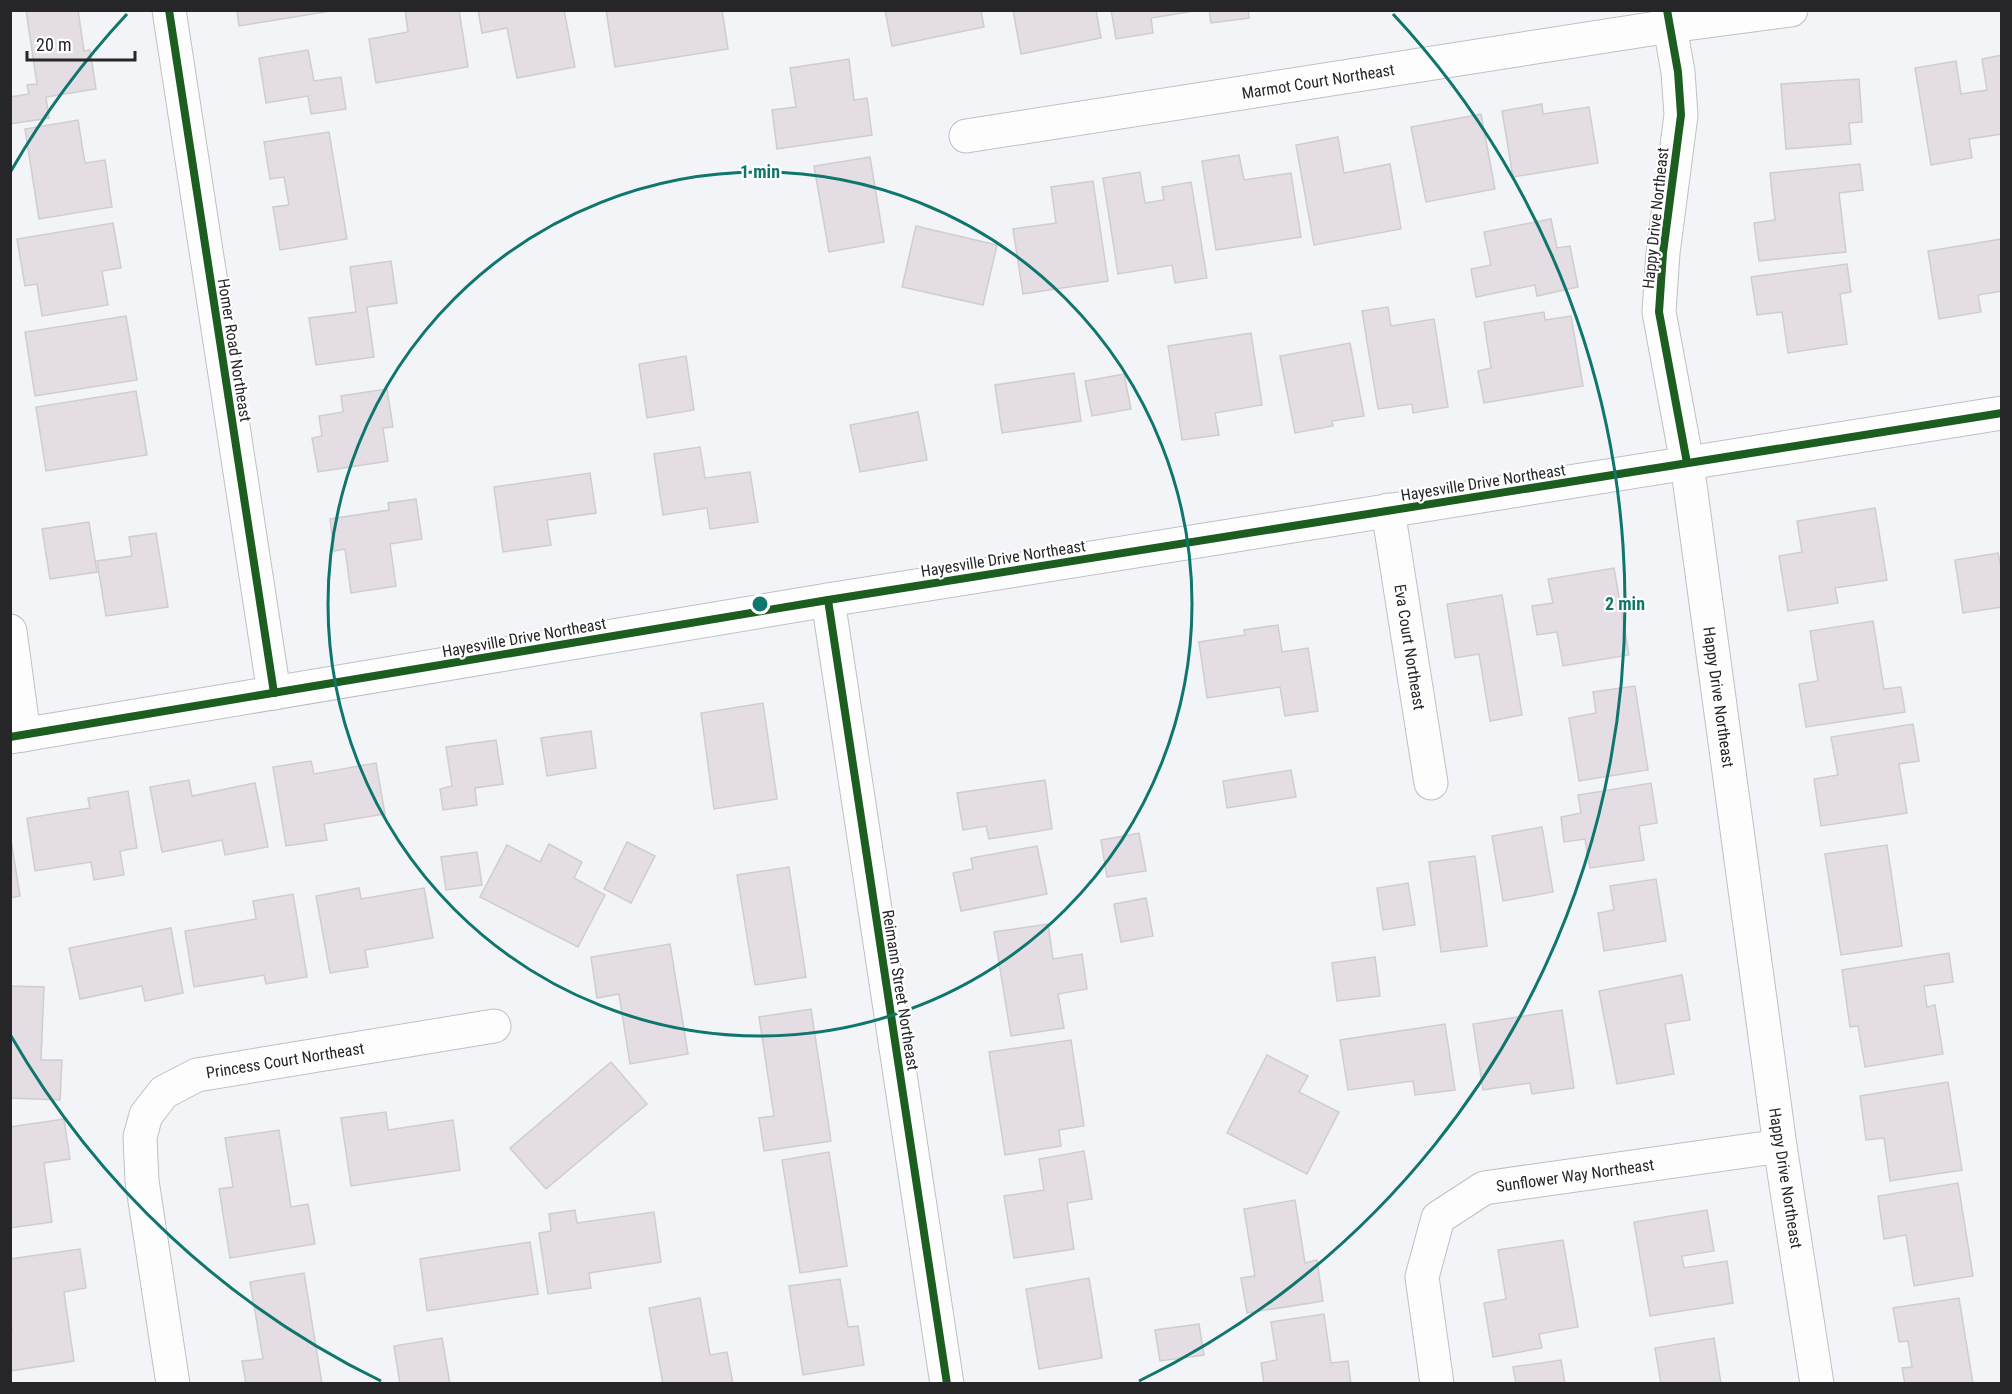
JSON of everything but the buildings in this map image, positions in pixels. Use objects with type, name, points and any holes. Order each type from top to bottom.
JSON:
[{"type":"street","name":"Homer Road Northeast","points":[[169,10],[274,693]]},
{"type":"street","name":"Marmot Court Northeast","points":[[966,136],[1669,18],[1791,10]]},
{"type":"street","name":"Happy Drive Northeast","points":[[1669,18],[1678,72],[1681,115],[1663,253],[1659,312],[1687,463],[1780,1146],[1817,1383]]},
{"type":"street","name":"Hayesville Drive Northeast","points":[[17,736],[828,600],[2001,413]]},
{"type":"street","name":"Eva Court Northeast","points":[[1388,510],[1431,783]]},
{"type":"street","name":"Reimann Street Northeast","points":[[828,600],[947,1383]]},
{"type":"street","points":[[10,631],[17,736]]},
{"type":"street","name":"Princess Court Northeast","points":[[173,1383],[142,1182],[140,1137],[146,1115],[164,1092],[197,1075],[494,1026]]},
{"type":"street","name":"Sunflower Way Northeast","points":[[1437,1383],[1422,1277],[1438,1218],[1484,1188],[1780,1146]]},
{"type":"cycle path","points":[[169,10],[274,693]]},
{"type":"cycle path","points":[[1667,10],[1678,72],[1681,115],[1663,253],[1659,312],[1687,463]]},
{"type":"cycle path","points":[[10,737],[828,600],[2002,413]]},
{"type":"cycle path","points":[[828,600],[947,1384]]}]
